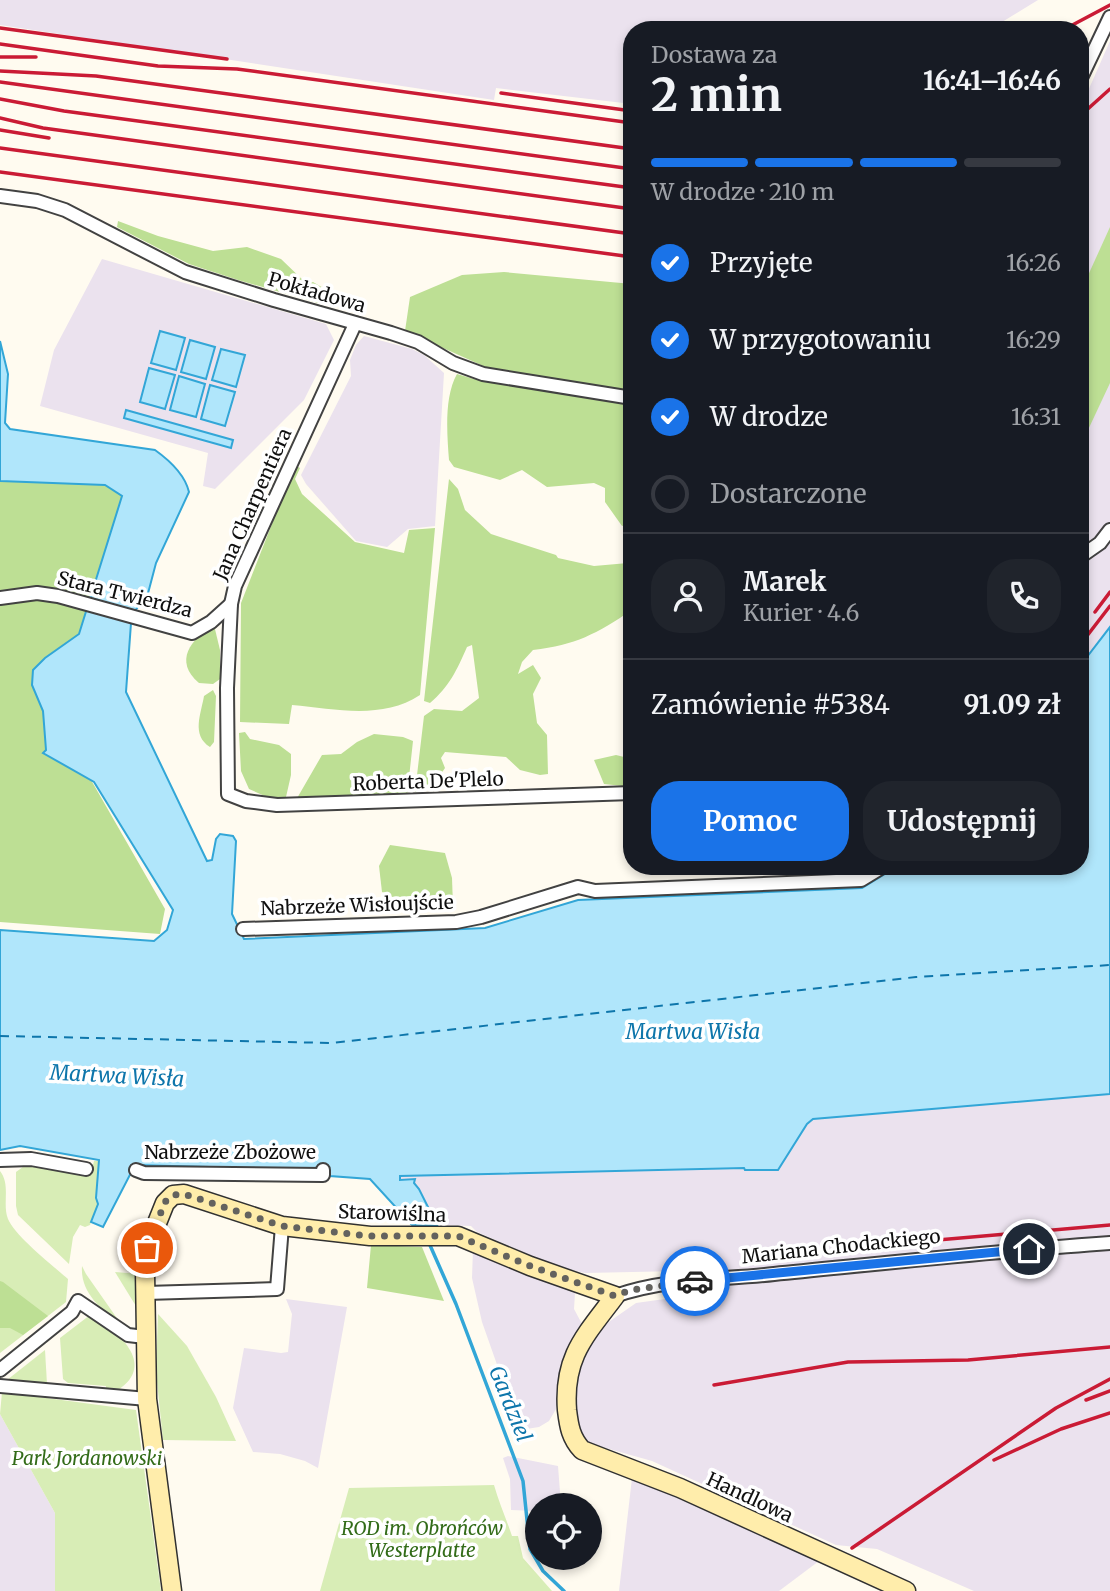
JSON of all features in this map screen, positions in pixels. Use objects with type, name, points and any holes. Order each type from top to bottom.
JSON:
[{"type":"street","points":[[1089,61],[1110,17]]},
{"type":"street","name":"Pokładowa","points":[[0,195],[37,201],[65,210],[185,272],[418,342],[453,363],[483,374],[623,397]]},
{"type":"street","name":"Jana Charpentiera","points":[[228,794],[228,688],[231,604],[235,586],[355,324]]},
{"type":"street","points":[[1089,551],[1100,543],[1110,530]]},
{"type":"street","name":"Stara Twierdza","points":[[0,597],[37,593],[192,633],[211,622],[231,604]]},
{"type":"street","name":"Roberta De'Plelo","points":[[228,794],[246,801],[277,805],[623,793]]},
{"type":"street","name":"Nabrzeże Wisłoujście","points":[[243,929],[456,922],[578,887],[595,891],[862,880],[870,875]]},
{"type":"street","points":[[0,1160],[31,1159],[86,1169]]},
{"type":"street","name":"Nabrzeże Zbożowe","points":[[136,1170],[144,1173],[323,1175],[323,1170]]},
{"type":"street","name":"Starowiślna","points":[[172,1591],[147,1399],[145,1337],[147,1248],[165,1202],[173,1195],[184,1194],[282,1226],[369,1236],[458,1236],[530,1266],[615,1296]]},
{"type":"street","points":[[146,1293],[277,1289],[282,1226]]},
{"type":"street","name":"Mariana Chodackiego","points":[[615,1296],[631,1290],[680,1282],[1110,1243]]},
{"type":"street","name":"Handlowa","points":[[615,1296],[591,1327],[569,1367],[566,1390],[569,1429],[582,1450],[680,1488],[906,1591]]},
{"type":"street","points":[[0,1370],[72,1312],[78,1301],[128,1335],[145,1337]]},
{"type":"street","points":[[0,1385],[147,1399]]},
{"type":"shaded area","points":[[0,0],[1038,0],[1004,21],[623,21],[623,103],[496,88],[494,100],[0,25]]},
{"type":"shaded area","points":[[1110,41],[1110,627],[1089,654],[1089,89]]},
{"type":"shaded area","points":[[102,259],[326,324],[334,340],[304,400],[215,489],[203,486],[208,453],[40,406],[54,350]]},
{"type":"shaded area","points":[[364,336],[412,349],[424,355],[444,373],[435,526],[408,529],[387,547],[356,541],[301,475],[351,376],[350,360],[356,345]]},
{"type":"shaded area","points":[[1110,1094],[1110,1591],[974,1591],[877,1549],[836,1545],[652,1461],[588,1443],[575,1420],[574,1379],[585,1349],[603,1326],[636,1303],[679,1297],[680,1271],[585,1273],[558,1267],[477,1232],[471,1226],[437,1225],[420,1189],[414,1183],[400,1180],[399,1176],[744,1168],[778,1170],[807,1124],[813,1119]]},
{"type":"shaded area","points":[[473,1249],[575,1293],[574,1309],[582,1324],[560,1369],[556,1409],[549,1421],[539,1427],[520,1430],[482,1322],[472,1278]]},
{"type":"shaded area","points":[[286,1299],[347,1307],[318,1468],[280,1454],[253,1452],[233,1408],[244,1348],[288,1352],[292,1314]]},
{"type":"shaded area","points":[[0,1414],[55,1513],[55,1591],[0,1591]]},
{"type":"shaded area","points":[[508,1456],[558,1466],[560,1493],[525,1493],[525,1511],[511,1510],[510,1479],[503,1458]]},
{"type":"shaded area","points":[[632,1478],[819,1561],[779,1591],[619,1591]]},
{"type":"green space","points":[[118,221],[158,236],[213,251],[247,247],[281,259],[307,284],[313,282],[335,291],[334,299],[318,303],[189,264],[117,227]]},
{"type":"green space","points":[[1110,227],[1110,383],[1089,428],[1089,273]]},
{"type":"green space","points":[[504,272],[623,283],[623,391],[490,369],[405,331],[410,297],[462,275]]},
{"type":"green space","points":[[457,374],[623,403],[623,526],[605,502],[605,488],[594,483],[547,487],[522,470],[500,480],[454,467],[449,460],[447,416]]},
{"type":"green space","points":[[295,465],[300,468],[295,479],[302,494],[355,542],[404,553],[409,530],[435,528],[420,695],[390,708],[374,710],[292,705],[289,724],[240,722],[241,603]]},
{"type":"green space","points":[[449,479],[458,489],[465,510],[491,534],[556,555],[558,558],[594,566],[623,563],[623,616],[585,637],[562,645],[533,650],[522,662],[518,674],[533,665],[541,678],[533,694],[537,723],[547,735],[548,774],[540,775],[520,770],[506,757],[445,752],[441,758],[445,768],[432,787],[415,792],[424,716],[434,709],[462,711],[479,698],[472,645],[467,647],[456,671],[442,691],[430,703],[424,701]]},
{"type":"green space","points":[[0,481],[105,485],[122,496],[89,601],[36,589],[0,590]]},
{"type":"green space","points":[[44,598],[87,609],[79,634],[45,658],[32,685],[43,711],[46,750],[91,780],[165,909],[160,934],[0,922],[0,603]]},
{"type":"green space","points":[[214,625],[220,650],[220,679],[213,684],[199,683],[187,667],[188,651],[198,637]]},
{"type":"green space","points":[[213,690],[216,696],[214,742],[210,747],[201,736],[199,724],[204,696]]},
{"type":"green space","points":[[245,732],[250,739],[279,745],[291,754],[291,775],[286,797],[267,797],[249,789],[241,771],[239,733]]},
{"type":"green space","points":[[374,734],[403,737],[413,741],[407,796],[296,800],[322,755],[341,754]]},
{"type":"green space","points":[[616,755],[623,757],[623,786],[604,784],[594,760]]},
{"type":"green space","points":[[390,845],[445,853],[452,878],[453,906],[416,908],[382,892],[379,866]]},
{"type":"green space","points":[[94,1161],[99,1161],[96,1198],[98,1204],[90,1225],[80,1225],[73,1237],[69,1264],[18,1215],[16,1172],[27,1164],[93,1165]]},
{"type":"green space","points":[[0,1171],[5,1182],[6,1213],[12,1226],[35,1251],[68,1279],[66,1302],[0,1353]]},
{"type":"green space","points":[[371,1245],[422,1247],[444,1301],[367,1288]]},
{"type":"green space","points":[[82,1266],[121,1324],[93,1300],[84,1284]]},
{"type":"green space","points":[[115,1272],[140,1274],[139,1311]]},
{"type":"green space","points":[[0,1281],[48,1316],[23,1335],[10,1328],[0,1328]]},
{"type":"green space","points":[[158,1314],[187,1346],[216,1397],[236,1441],[163,1440],[156,1372]]},
{"type":"green space","points":[[90,1315],[121,1338],[134,1359],[134,1369],[129,1380],[118,1390],[106,1391],[106,1386],[68,1383],[63,1379],[60,1338]]},
{"type":"green space","points":[[45,1350],[47,1384],[7,1380]]},
{"type":"green space","name":"Park Jordanowski","points":[[2,1392],[136,1410],[161,1591],[55,1591],[55,1513],[0,1414]]},
{"type":"green space","name":"ROD im. Obrońców Westerplatte","points":[[494,1485],[512,1536],[518,1536],[525,1570],[534,1570],[552,1591],[320,1591],[349,1488]]},
{"type":"water","points":[[160,331],[185,338],[176,370],[151,363]]},
{"type":"water","points":[[190,340],[215,347],[206,379],[181,372]]},
{"type":"water","name":"Martwa Wisła","points":[[0,341],[8,374],[5,423],[10,429],[155,450],[176,468],[184,480],[189,492],[156,563],[146,601],[127,621],[131,623],[126,692],[207,861],[212,860],[216,839],[220,834],[233,836],[236,841],[232,914],[244,939],[485,928],[578,900],[862,888],[883,875],[1089,875],[1089,654],[1110,627],[1110,1094],[813,1119],[807,1124],[778,1170],[744,1168],[400,1176],[400,1180],[415,1179],[414,1183],[437,1225],[412,1225],[370,1179],[330,1176],[330,1171],[135,1165],[103,1227],[91,1222],[98,1204],[96,1198],[99,1160],[20,1146],[0,1150],[0,930],[154,941],[167,930],[173,910],[94,782],[43,753],[46,750],[43,711],[32,685],[33,670],[79,634],[122,496],[105,485],[0,481]]},
{"type":"water","points":[[221,349],[245,355],[236,387],[212,380]]},
{"type":"water","points":[[149,368],[175,375],[165,409],[140,402]]},
{"type":"water","points":[[179,376],[205,384],[196,417],[170,410]]},
{"type":"water","points":[[210,385],[235,392],[225,426],[201,419]]},
{"type":"water","points":[[126,410],[233,440],[231,448],[124,418]]},
{"type":"waterway","name":"Gardziel","points":[[429,1243],[456,1304],[523,1481],[530,1549],[543,1571],[564,1591]]},
{"type":"ferry route","points":[[0,1036],[332,1043],[916,977],[1110,965]]},
{"type":"railway","points":[[1080,21],[1110,5]]},
{"type":"railway","points":[[0,28],[227,59]]},
{"type":"railway","points":[[0,44],[158,66],[237,69],[623,122]]},
{"type":"railway","points":[[0,57],[36,57]]},
{"type":"railway","points":[[0,71],[96,76],[623,148]]},
{"type":"railway","points":[[0,82],[623,168]]},
{"type":"railway","points":[[1089,108],[1110,89]]},
{"type":"railway","points":[[501,93],[623,110]]},
{"type":"railway","points":[[0,99],[64,111],[623,187]]},
{"type":"railway","points":[[0,118],[43,128],[623,208]]},
{"type":"railway","points":[[0,130],[49,138]]},
{"type":"railway","points":[[0,148],[623,233]]},
{"type":"railway","points":[[0,172],[623,256]]},
{"type":"railway","points":[[1095,612],[1110,592]]},
{"type":"railway","points":[[1089,633],[1110,606]]},
{"type":"railway","points":[[880,1245],[1110,1225]]},
{"type":"railway","points":[[714,1385],[848,1362],[968,1360],[1110,1347]]},
{"type":"railway","points":[[852,1548],[1056,1408],[1110,1379]]},
{"type":"railway","points":[[1086,1400],[1110,1391]]},
{"type":"railway","points":[[994,1460],[1061,1429],[1110,1413]]},
{"type":"way so far","points":[[147,1248],[165,1202],[173,1195],[184,1194],[282,1226],[369,1236],[458,1236],[530,1266],[615,1296],[631,1290],[695,1281]]},
{"type":"route","points":[[695,1281],[1029,1249]]}]
